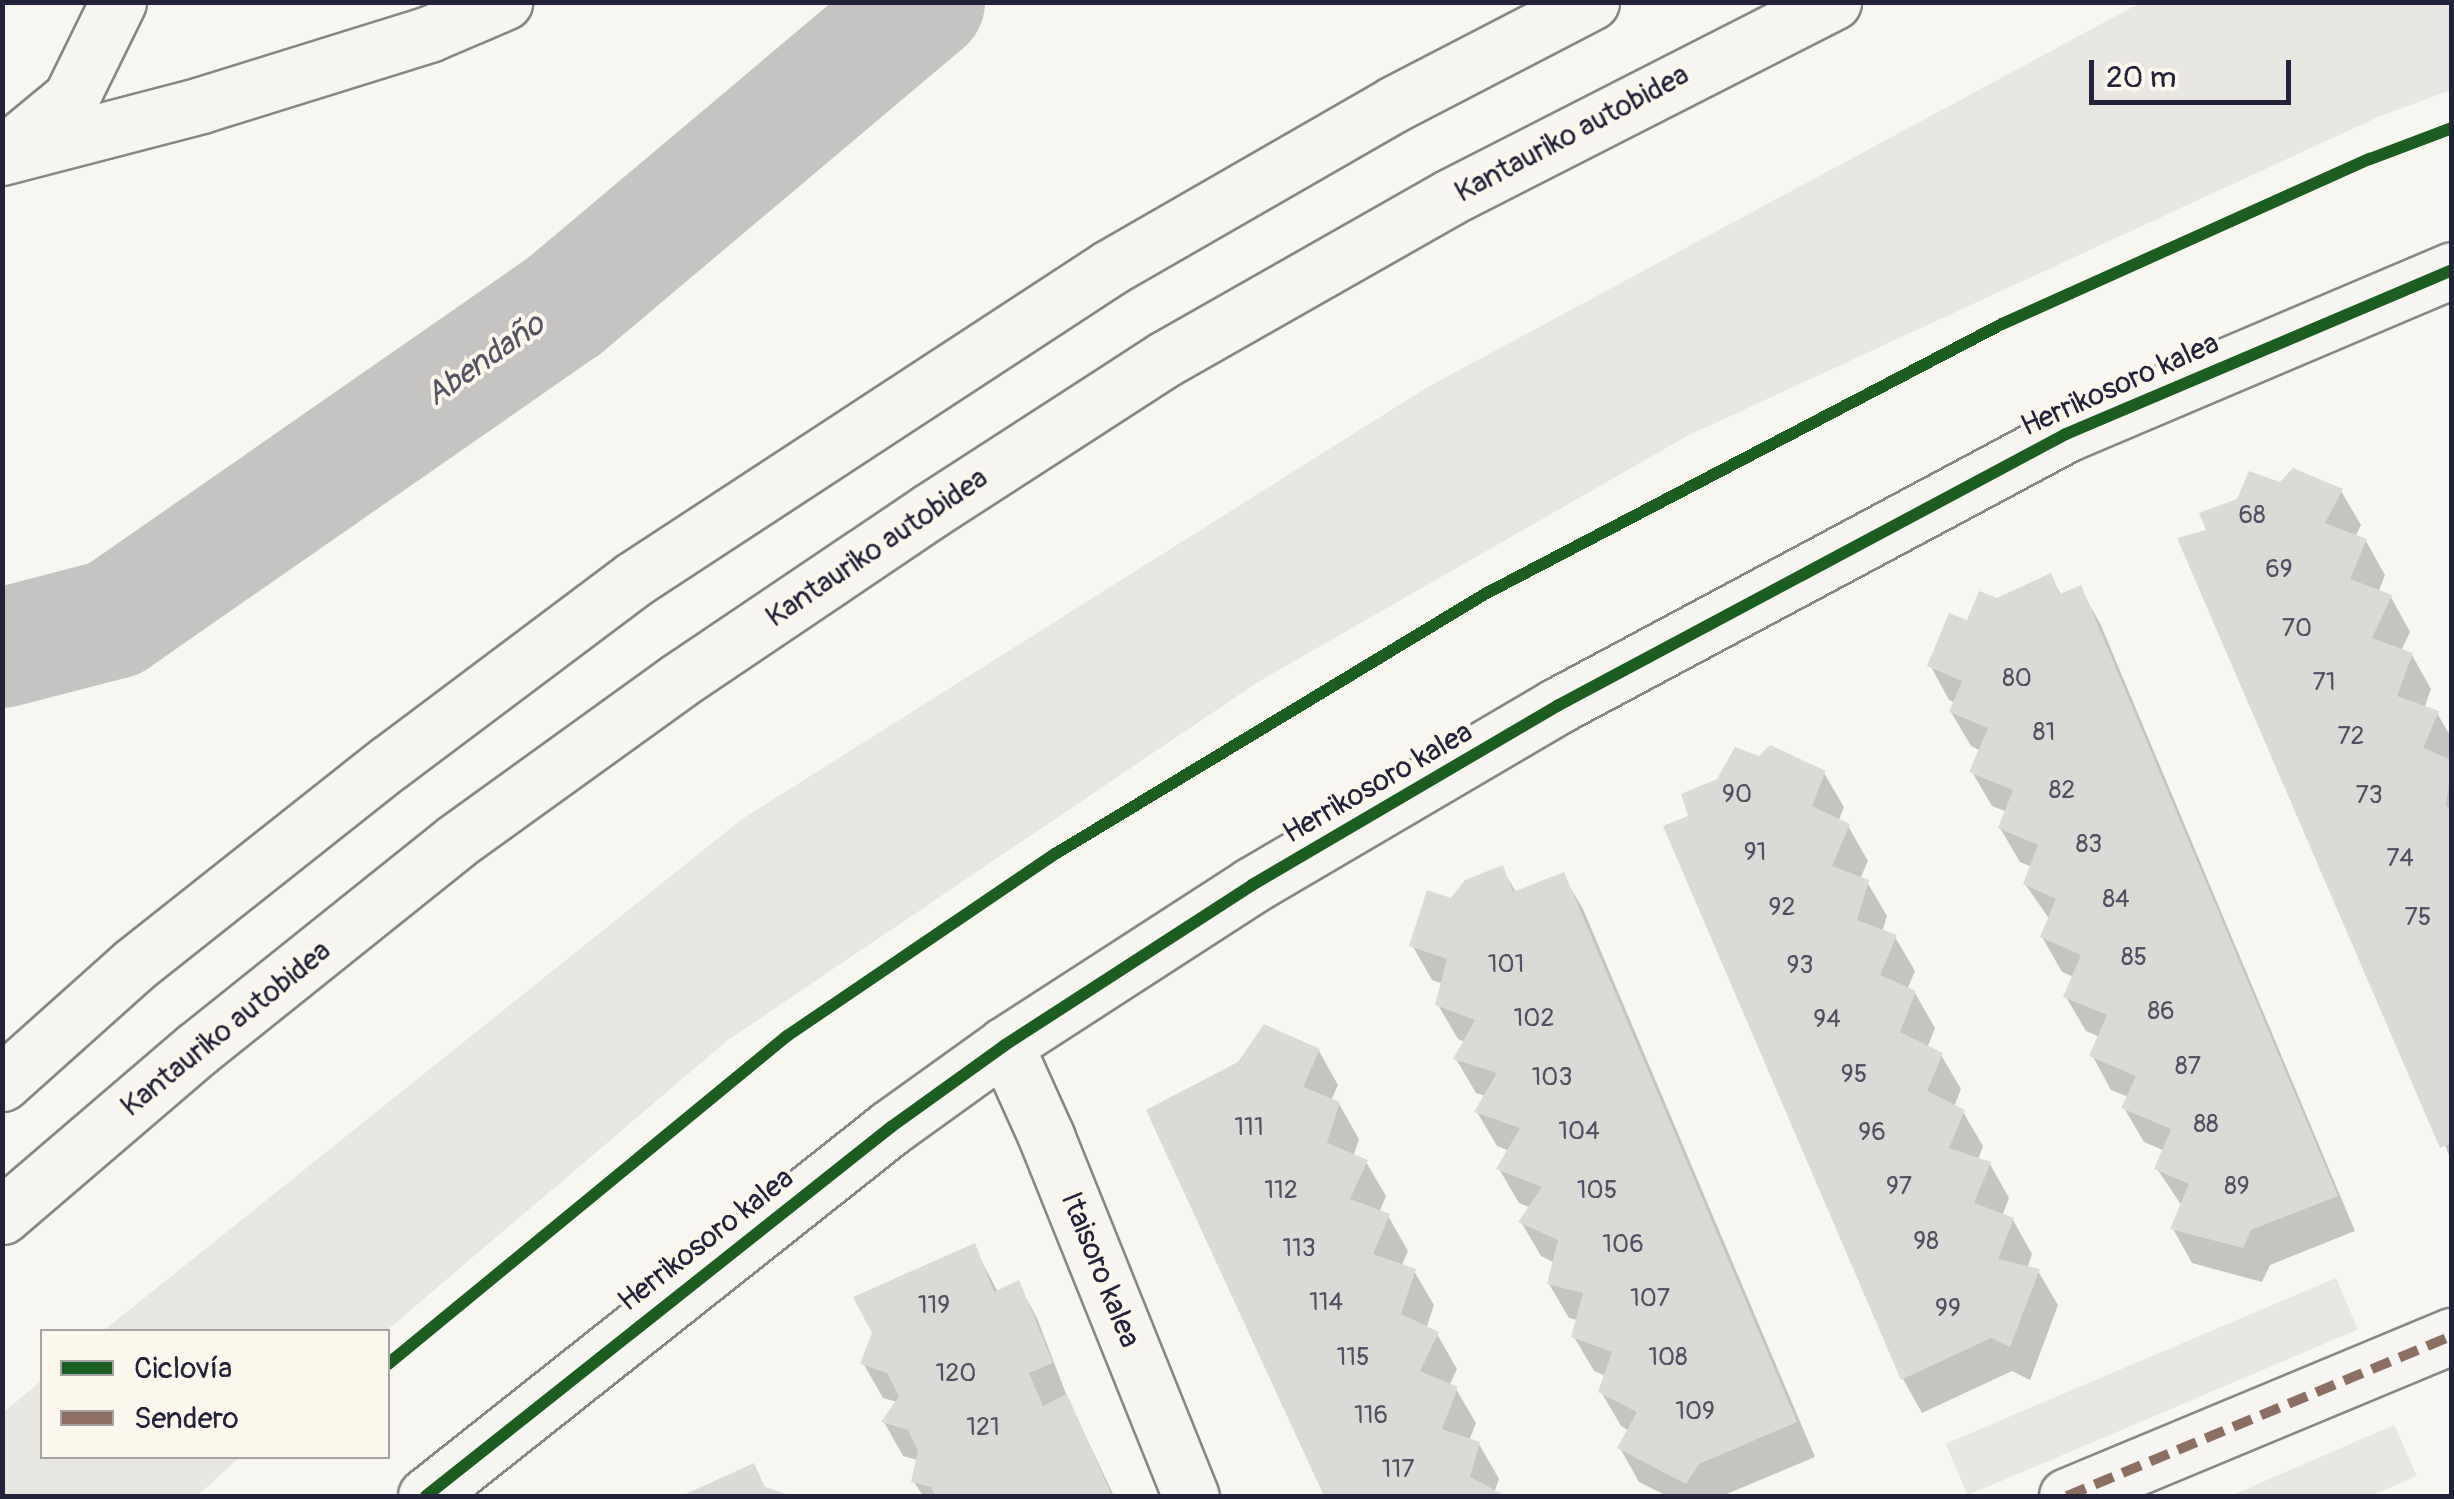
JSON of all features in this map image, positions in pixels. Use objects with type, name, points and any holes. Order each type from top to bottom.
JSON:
[{"type":"main road","points":[[2,156],[71,98],[118,2]]},
{"type":"main road","points":[[2,156],[200,105],[429,34],[504,2]]},
{"type":"main road","points":[[2,1083],[135,964],[389,763],[634,579],[1109,268],[1394,104],[1590,2]]},
{"type":"main road","name":"Kantauriko autobidea","points":[[2,1216],[197,1049],[455,842],[678,681],[930,511],[1164,359],[1450,198],[1680,76],[1832,2]]},
{"type":"main road","name":"Herrikosoro kalea","points":[[426,1496],[860,1151],[1004,1045],[1252,885],[1610,678],[2066,434],[2452,270]]},
{"type":"main road","name":"Itaisoro kalea","points":[[1004,1045],[1046,1136],[1191,1496]]},
{"type":"main road","points":[[2068,1496],[2452,1336]]},
{"type":"shaded area","points":[[2140,3],[2451,3],[2451,90],[2378,117],[1687,436],[1258,682],[728,1040],[388,1329],[105,1329],[742,819],[1426,388]]},
{"type":"shaded area","points":[[2336,1278],[2358,1330],[1968,1495],[1946,1444]]},
{"type":"shaded area","points":[[40,1382],[40,1459],[238,1459],[197,1496],[3,1496],[3,1413]]},
{"type":"shaded area","points":[[2394,1425],[2417,1476],[2371,1496],[2230,1496]]},
{"type":"building","points":[[2293,468],[2343,489],[2325,523],[2367,539],[2350,579],[2392,595],[2372,638],[2413,653],[2397,696],[2439,711],[2423,748],[2452,760],[2446,806],[2452,808],[2452,1143],[2440,1148],[2177,538],[2206,530],[2199,513],[2237,499],[2249,471],[2280,482]]},
{"type":"building","points":[[2051,573],[2060,594],[2081,585],[2338,1196],[2251,1230],[2243,1248],[2170,1229],[2189,1184],[2154,1169],[2171,1129],[2121,1108],[2136,1076],[2089,1056],[2107,1015],[2063,997],[2081,955],[2040,937],[2056,899],[2023,884],[2038,845],[1998,828],[2013,790],[1969,772],[1988,728],[1949,712],[1962,681],[1927,666],[1949,613],[1967,620],[1979,591],[1997,598]]},
{"type":"building","points":[[1770,745],[1826,771],[1812,806],[1850,824],[1832,866],[1869,880],[1857,920],[1897,935],[1880,975],[1916,991],[1900,1032],[1943,1053],[1927,1091],[1965,1110],[1949,1148],[1991,1162],[1974,1203],[2014,1218],[1998,1259],[2040,1269],[2010,1347],[1991,1338],[1901,1380],[1663,826],[1688,816],[1681,794],[1717,779],[1735,747],[1759,756]]},
{"type":"building","points":[[1503,865],[1513,892],[1564,872],[1797,1422],[1699,1464],[1686,1484],[1617,1448],[1637,1412],[1598,1392],[1612,1352],[1571,1337],[1583,1293],[1547,1284],[1558,1240],[1518,1222],[1542,1187],[1496,1169],[1520,1128],[1474,1112],[1497,1073],[1453,1059],[1475,1020],[1435,1005],[1447,959],[1409,946],[1427,890],[1451,898],[1465,880]]},
{"type":"building","points":[[1264,1024],[1320,1049],[1303,1087],[1340,1102],[1327,1143],[1368,1160],[1350,1199],[1390,1214],[1373,1254],[1416,1269],[1401,1314],[1439,1332],[1420,1371],[1458,1387],[1442,1429],[1480,1442],[1470,1477],[1506,1496],[1324,1496],[1146,1110],[1238,1062]]},
{"type":"building","points":[[975,1243],[994,1292],[1019,1280],[1053,1363],[1029,1373],[1043,1406],[1067,1394],[1112,1496],[935,1496],[931,1487],[911,1482],[918,1451],[908,1430],[881,1422],[899,1396],[887,1373],[860,1364],[872,1333],[853,1297]]},
{"type":"building","points":[[754,1463],[765,1487],[793,1496],[681,1496]]},
{"type":"waterway","name":"Abendaño","points":[[2,648],[114,619],[564,306],[925,2]]},
{"type":"marked path","points":[[2067,1496],[2452,1336]]},
{"type":"cycle path","points":[[390,1362],[787,1036],[1055,854],[1485,594],[2002,324],[2370,159],[2452,128]]},
{"type":"cycle path","points":[[426,1496],[891,1127],[1005,1045],[1252,885],[1557,706],[2066,434],[2452,270]]}]
